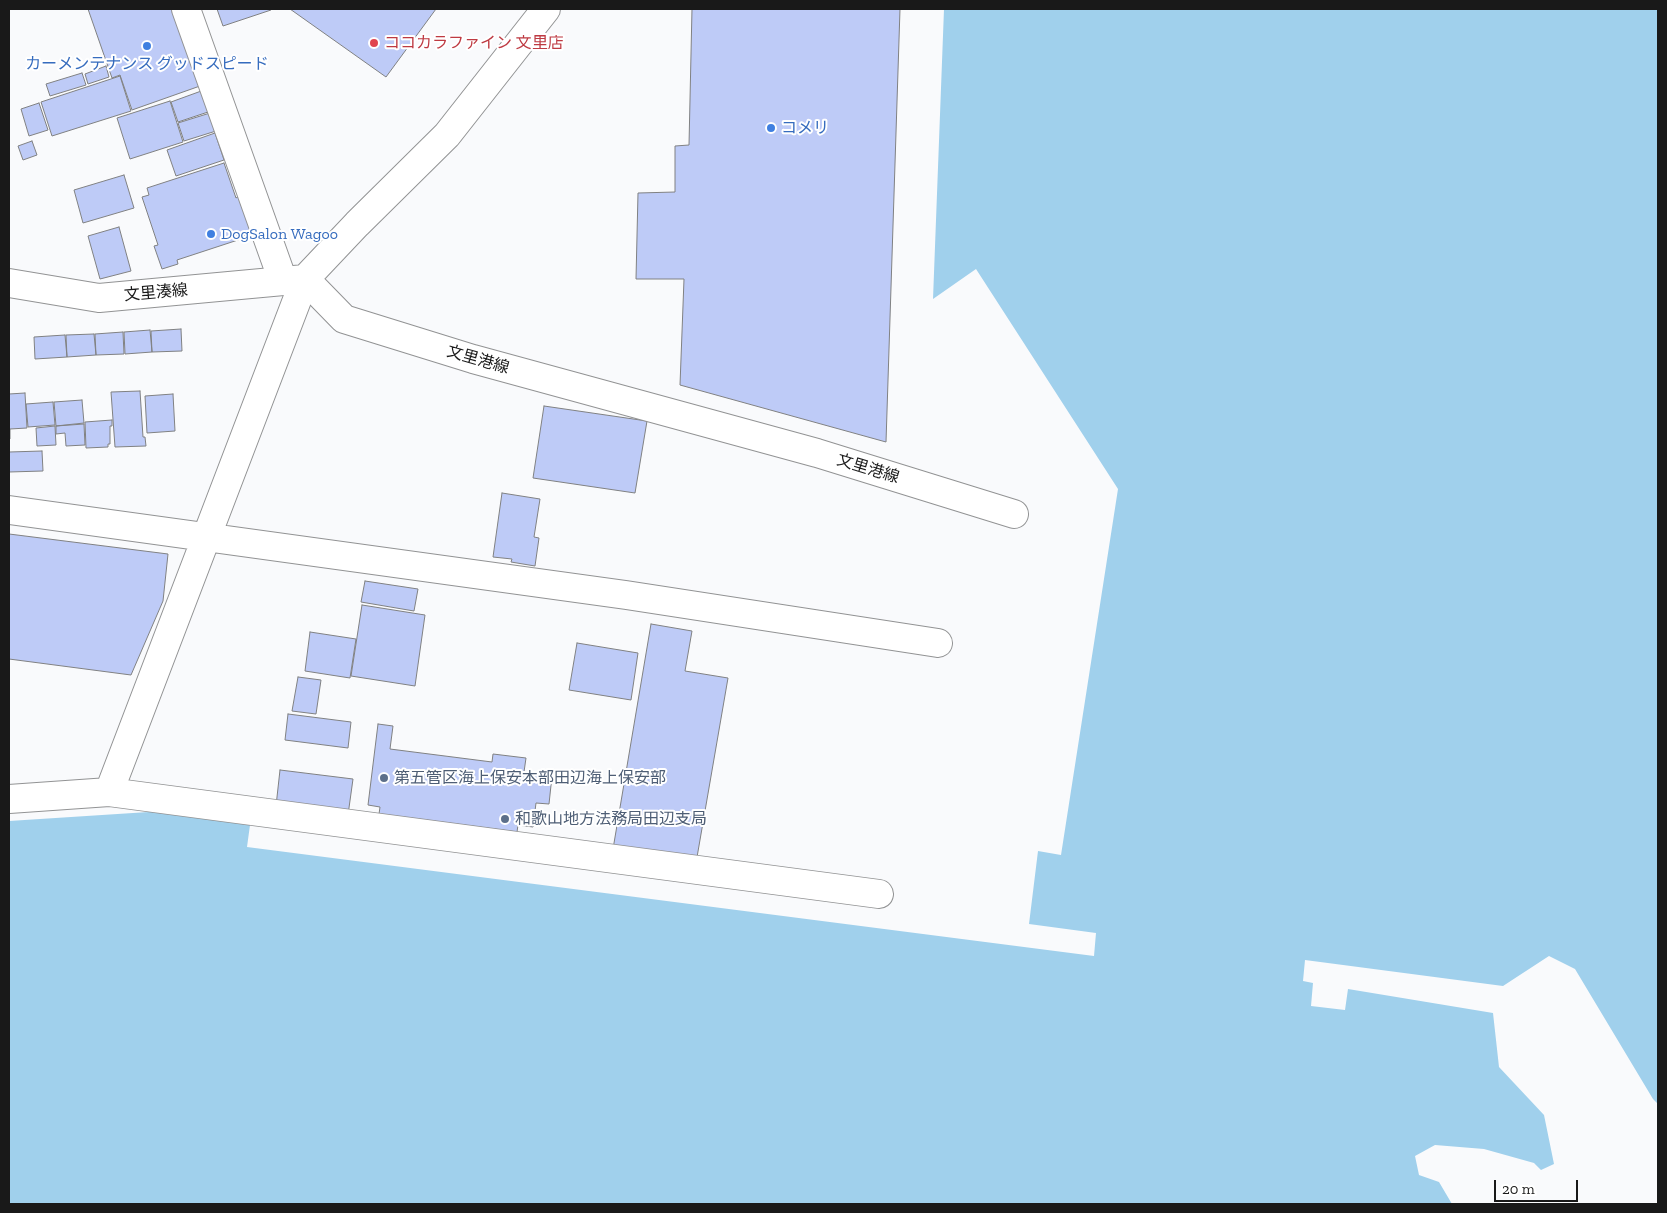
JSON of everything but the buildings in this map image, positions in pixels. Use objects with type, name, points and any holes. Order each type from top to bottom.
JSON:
[{"type":"street","points":[[186,9],[294,280]]},
{"type":"street","points":[[109,792],[207,537],[294,280],[357,224],[447,135],[546,9]]},
{"type":"street","name":"文里湊線","points":[[9,283],[99,298],[294,280]]},
{"type":"street","name":"文里港線","points":[[294,280],[344,319],[473,359],[817,453],[1014,514]]},
{"type":"street","points":[[9,510],[626,595],[938,642]]},
{"type":"street","points":[[9,799],[109,792],[879,894]]},
{"type":"water","points":[[944,9],[1658,9],[1658,1104],[1653,1099],[1575,969],[1549,956],[1503,986],[1305,960],[1303,981],[1313,983],[1311,1006],[1345,1010],[1348,989],[1493,1013],[1499,1067],[1544,1115],[1554,1164],[1541,1170],[1534,1163],[1484,1149],[1435,1145],[1415,1156],[1419,1175],[1439,1182],[1452,1204],[9,1204],[9,821],[164,811],[250,825],[247,847],[1094,956],[1096,933],[1029,924],[1038,851],[1061,855],[1118,489],[976,269],[933,299]]},
{"type":"place","name":"ココカラファイン 文里店","points":[[374,43]]},
{"type":"place","name":"カーメンテナンス グッドスピード","points":[[147,46]]},
{"type":"place","name":"コメリ","points":[[771,128]]},
{"type":"place","name":"DogSalon Wagoo","points":[[211,234]]},
{"type":"place","name":"第五管区海上保安本部田辺海上保安部","points":[[384,778]]},
{"type":"place","name":"和歌山地方法務局田辺支局","points":[[505,819]]}]
